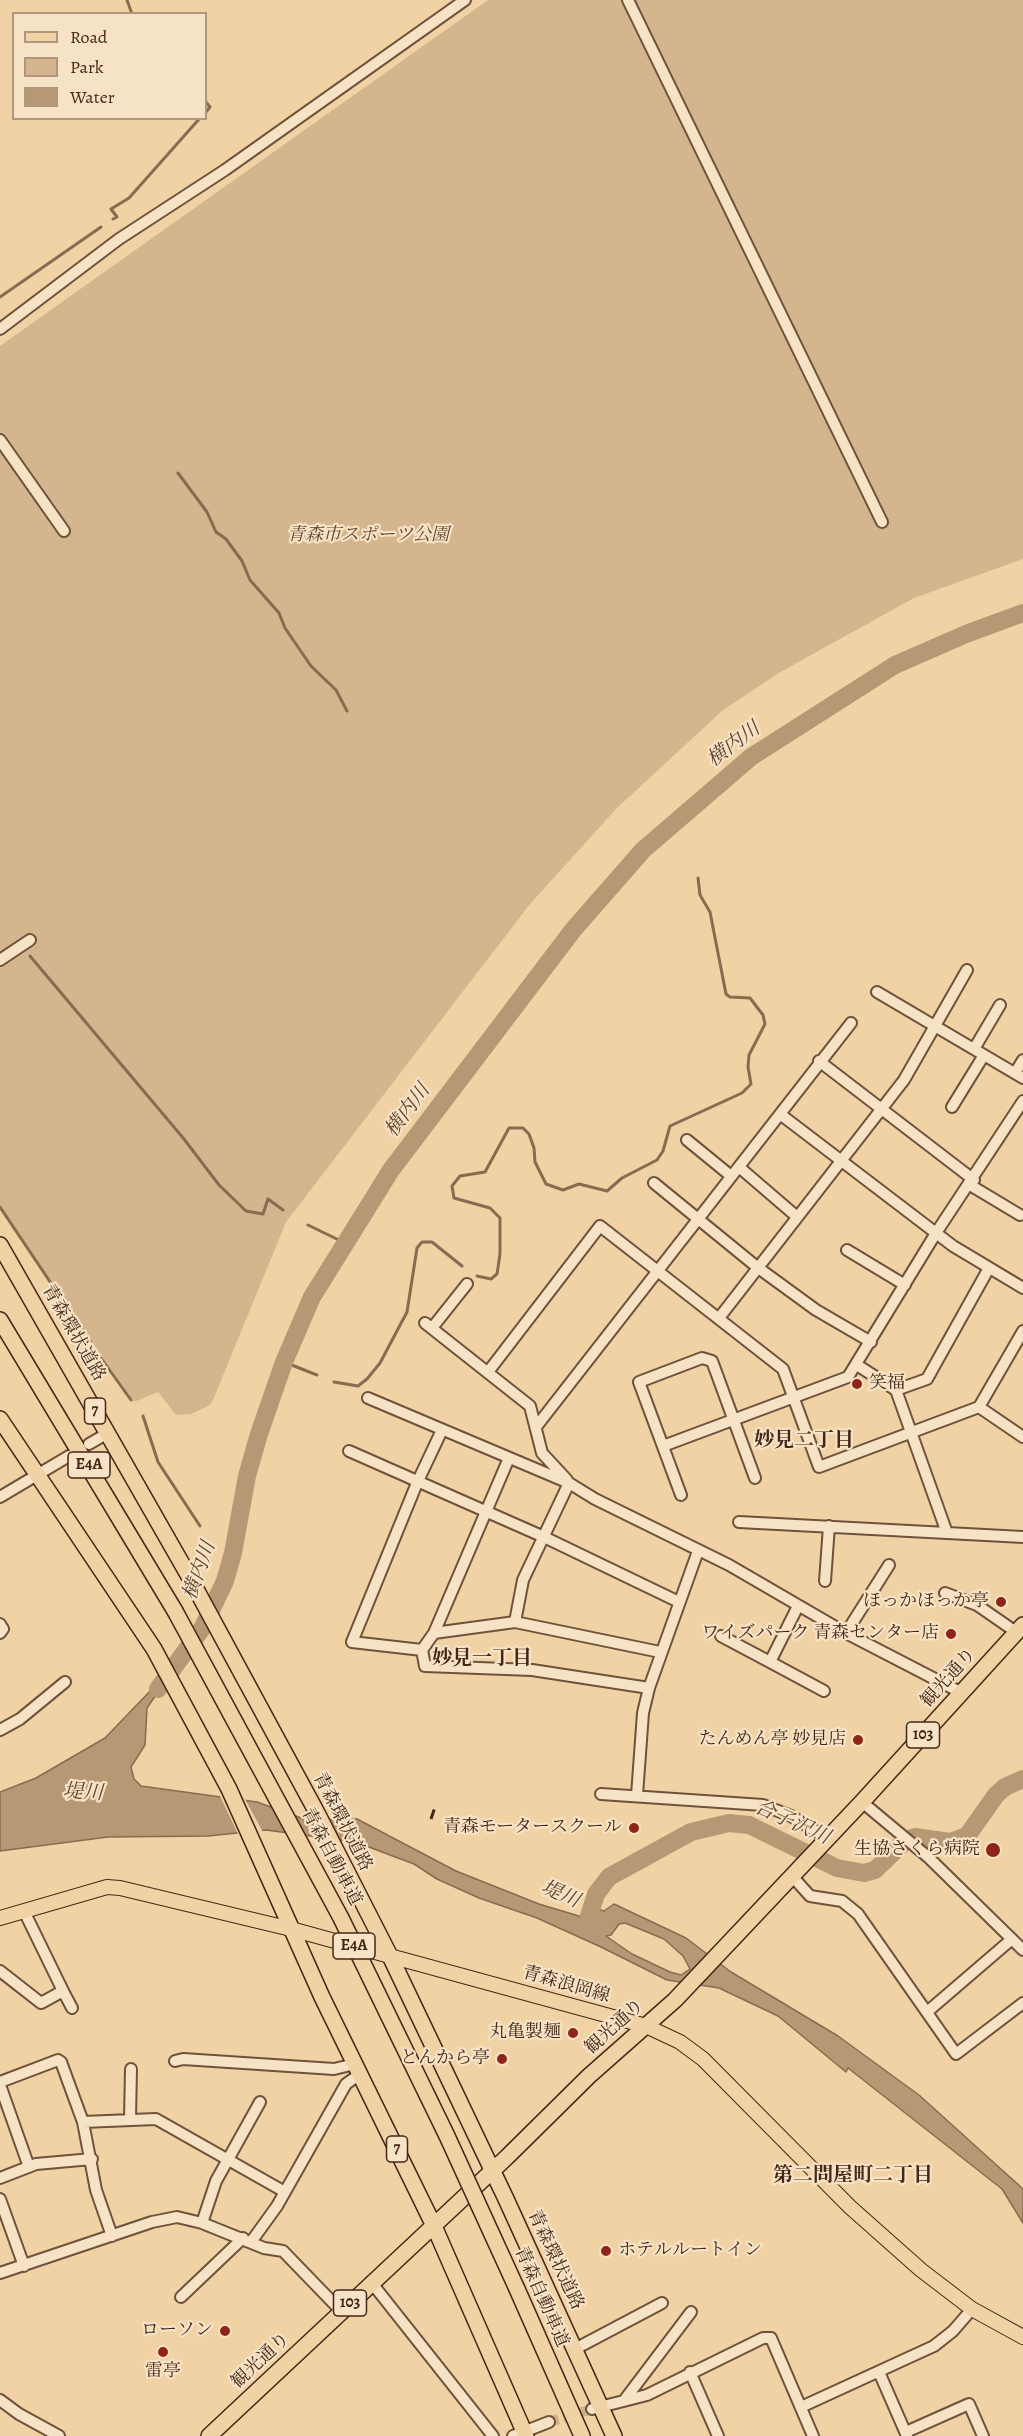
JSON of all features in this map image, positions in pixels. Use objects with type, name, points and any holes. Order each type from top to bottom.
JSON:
[{"type":"highway","name":"青森環状道路","points":[[0,1245],[190,1578],[391,1958],[574,2349],[596,2408],[614,2436]]},
{"type":"highway","name":"青森自動車道","points":[[0,1320],[175,1611],[341,1918],[447,2136],[582,2436]]},
{"type":"highway","name":"7","points":[[0,1419],[154,1649],[230,1789],[291,1929],[434,2226],[521,2435]]},
{"type":"highway","name":"観光通り","points":[[209,2436],[371,2282],[492,2172],[589,2076],[675,2000],[862,1802],[1020,1629]]},
{"type":"main road","name":"青森浪岡線","points":[[0,1918],[107,1887],[120,1888],[291,1929],[646,2026],[680,2042],[703,2059],[850,2207],[921,2270],[972,2309],[1023,2337]]},
{"type":"street","points":[[0,329],[119,239],[225,170],[465,0]]},
{"type":"street","points":[[628,0],[882,522]]},
{"type":"street","points":[[0,440],[64,531]]},
{"type":"street","points":[[0,960],[30,940]]},
{"type":"street","points":[[719,1318],[796,1216],[904,1080],[967,970]]},
{"type":"street","points":[[877,992],[1019,1076],[1023,1060]]},
{"type":"street","points":[[974,1049],[1000,1005]]},
{"type":"street","points":[[536,1427],[819,1061],[851,1023]]},
{"type":"street","points":[[952,1107],[984,1055]]},
{"type":"street","points":[[819,1061],[883,1109],[972,1183],[1020,1215]]},
{"type":"street","points":[[663,1446],[841,1382],[848,1377],[936,1233],[972,1183],[1023,1101]]},
{"type":"street","points":[[780,1114],[936,1233],[1023,1288]]},
{"type":"street","points":[[687,1140],[731,1176]]},
{"type":"street","points":[[739,1167],[796,1216]]},
{"type":"street","points":[[654,1184],[757,1267],[816,1310],[871,1342]]},
{"type":"street","points":[[488,1372],[600,1226],[783,1369],[819,1467],[979,1407],[1023,1331]]},
{"type":"street","points":[[847,1250],[905,1285]]},
{"type":"street","points":[[896,1390],[927,1379],[989,1268]]},
{"type":"street","points":[[467,1284],[429,1325],[530,1406],[542,1453],[569,1483]]},
{"type":"street","points":[[681,1495],[639,1382],[702,1358],[712,1361],[755,1478]]},
{"type":"street","points":[[857,1365],[896,1390],[947,1533]]},
{"type":"street","points":[[368,1398],[569,1483],[729,1565],[846,1633],[962,1693]]},
{"type":"street","points":[[979,1407],[1023,1437]]},
{"type":"street","points":[[422,1650],[352,1642],[417,1483],[442,1430]]},
{"type":"street","points":[[89,1444],[108,1433]]},
{"type":"street","points":[[349,1451],[417,1483],[544,1537],[679,1602]]},
{"type":"street","points":[[0,1497],[69,1456]]},
{"type":"street","points":[[509,1458],[434,1633],[422,1650],[425,1666],[532,1670],[649,1688]]},
{"type":"street","points":[[515,1622],[523,1580],[569,1483]]},
{"type":"street","points":[[739,1522],[1023,1536]]},
{"type":"street","points":[[825,1581],[829,1526]]},
{"type":"street","points":[[637,1795],[643,1713],[649,1688],[698,1551]]},
{"type":"street","points":[[846,1633],[889,1565]]},
{"type":"street","points":[[945,1593],[977,1605],[1020,1629]]},
{"type":"street","points":[[770,1662],[798,1606]]},
{"type":"street","points":[[434,1633],[515,1622],[660,1652]]},
{"type":"street","points":[[0,1624],[3,1629],[0,1633]]},
{"type":"street","points":[[721,1635],[824,1690]]},
{"type":"street","points":[[0,1730],[20,1719],[65,1682]]},
{"type":"street","points":[[601,1794],[763,1805],[791,1816],[825,1841]]},
{"type":"street","points":[[862,1802],[928,1857],[1023,1950]]},
{"type":"street","points":[[794,1874],[810,1896],[842,1901],[858,1914],[956,2054],[1023,2003]]},
{"type":"street","points":[[24,1911],[72,2008]]},
{"type":"street","points":[[927,2012],[1012,1939]]},
{"type":"street","points":[[0,1971],[41,2003],[63,1991]]},
{"type":"street","points":[[175,2061],[183,2059],[358,2069]]},
{"type":"street","points":[[29,2167],[0,2084],[58,2060],[61,2062],[83,2122],[92,2159],[96,2190],[112,2236]]},
{"type":"street","points":[[130,2119],[131,2069]]},
{"type":"street","points":[[182,2297],[268,2220],[346,2084],[358,2069]]},
{"type":"street","points":[[202,2223],[216,2181],[260,2102]]},
{"type":"street","points":[[83,2122],[156,2119],[285,2192]]},
{"type":"street","points":[[0,2178],[43,2163],[92,2159]]},
{"type":"street","points":[[0,2199],[24,2266]]},
{"type":"street","points":[[0,2273],[167,2218],[202,2223],[264,2248],[283,2251],[342,2312]]},
{"type":"street","points":[[371,2282],[493,2436]]},
{"type":"street","points":[[574,2349],[662,2303]]},
{"type":"street","points":[[801,2407],[934,2346],[953,2331],[972,2309]]},
{"type":"street","points":[[626,2398],[691,2312]]},
{"type":"street","points":[[596,2408],[626,2398],[647,2395],[763,2337],[771,2338],[813,2436]]},
{"type":"street","points":[[690,2372],[718,2436]]},
{"type":"street","points":[[879,2372],[907,2434],[969,2404],[983,2436]]},
{"type":"street","points":[[0,2400],[19,2414],[60,2436]]},
{"type":"street","points":[[521,2435],[549,2422]]},
{"type":"green space","name":"青森市スポーツ公園","points":[[488,0],[1023,0],[1023,559],[914,598],[782,671],[723,710],[617,808],[530,904],[286,1222],[213,1400],[210,1405],[191,1414],[176,1415],[158,1392],[134,1402],[0,1210],[0,346]]},
{"type":"water","name":"堤川","points":[[179,1661],[147,1708],[145,1745],[131,1767],[134,1779],[141,1786],[257,1802],[307,1820],[357,1819],[456,1871],[539,1904],[582,1917],[591,1907],[604,1911],[614,1904],[686,1938],[731,1972],[838,2036],[919,2095],[1023,2189],[1023,2223],[1002,2189],[848,2068],[846,2072],[778,2016],[719,1988],[667,1980],[537,1918],[479,1898],[437,1879],[414,1864],[356,1842],[266,1830],[208,1836],[108,1837],[0,1851],[0,1792],[36,1778],[105,1738]],"holes":[[[625,1923],[664,1939],[683,1956],[690,1969],[681,1975],[632,1954],[606,1936],[611,1935],[619,1924]]]},
{"type":"pier","points":[[219,1794],[244,1797],[264,1834],[239,1836]]},
{"type":"waterway","points":[[127,0],[131,12]]},
{"type":"waterway","points":[[207,103],[210,107],[207,111]]},
{"type":"waterway","points":[[113,219],[117,217],[111,209],[129,198],[198,120]]},
{"type":"waterway","points":[[0,297],[101,227]]},
{"type":"waterway","points":[[178,473],[207,512],[216,532],[226,539],[242,561],[250,580],[279,613],[285,628],[311,666],[336,690],[347,711]]},
{"type":"waterway","name":"横内川","points":[[158,1689],[203,1627],[225,1581],[233,1553],[247,1476],[259,1434],[284,1362],[312,1297],[391,1170],[573,930],[643,850],[751,757],[895,665],[966,634],[1023,613]]},
{"type":"waterway","points":[[477,1276],[491,1279],[497,1274],[500,1254],[500,1218],[490,1208],[454,1198],[452,1186],[460,1176],[485,1172],[509,1128],[523,1128],[529,1134],[534,1148],[535,1162],[546,1184],[563,1190],[579,1184],[607,1191],[622,1178],[657,1160],[663,1151],[670,1126],[742,1093],[751,1084],[748,1067],[749,1055],[765,1024],[763,1015],[750,998],[730,997],[726,994],[710,912],[700,895],[698,878]]},
{"type":"waterway","points":[[30,956],[184,1139],[219,1185],[246,1211],[263,1214],[268,1199],[283,1210]]},
{"type":"waterway","points":[[0,1207],[91,1343]]},
{"type":"waterway","points":[[308,1225],[345,1243]]},
{"type":"waterway","points":[[334,1382],[358,1386],[380,1363],[407,1312],[417,1248],[422,1242],[432,1242],[462,1266]]},
{"type":"waterway","points":[[101,1358],[131,1400]]},
{"type":"waterway","points":[[284,1362],[317,1375]]},
{"type":"waterway","points":[[143,1416],[158,1462],[200,1526]]},
{"type":"waterway","name":"横内川","points":[[223,1565],[227,1574]]},
{"type":"waterway","name":"合子沢川","points":[[585,1929],[596,1894],[609,1877],[691,1832],[729,1823],[749,1825],[837,1868],[864,1873],[875,1870],[906,1840],[915,1837],[950,1842],[967,1836],[996,1795],[1005,1787],[1023,1779]]},
{"type":"tunnel","points":[[549,2422],[592,2409]]},
{"type":"railway","points":[[431,1819],[435,1807]]},
{"type":"place","name":"笑福","points":[[857,1384]]},
{"type":"place","name":"ほっかほっか亭","points":[[1001,1602]]},
{"type":"place","name":"ワイズパーク 青森センター店","points":[[951,1634]]},
{"type":"place","name":"たんめん亭 妙見店","points":[[858,1740]]},
{"type":"place","name":"青森モータースクール","points":[[634,1828]]},
{"type":"place","name":"生協さくら病院","points":[[993,1850]]},
{"type":"place","name":"丸亀製麺","points":[[573,2033]]},
{"type":"place","name":"とんから亭","points":[[502,2059]]},
{"type":"place","name":"ホテルルートイン","points":[[606,2251]]},
{"type":"place","name":"ローソン","points":[[225,2331]]},
{"type":"place","name":"雷亭","points":[[163,2352]]},
{"type":"district","name":"妙見二丁目","points":[[804,1441]]},
{"type":"district","name":"妙見一丁目","points":[[482,1659]]},
{"type":"district","name":"第二問屋町二丁目","points":[[853,2176]]}]
